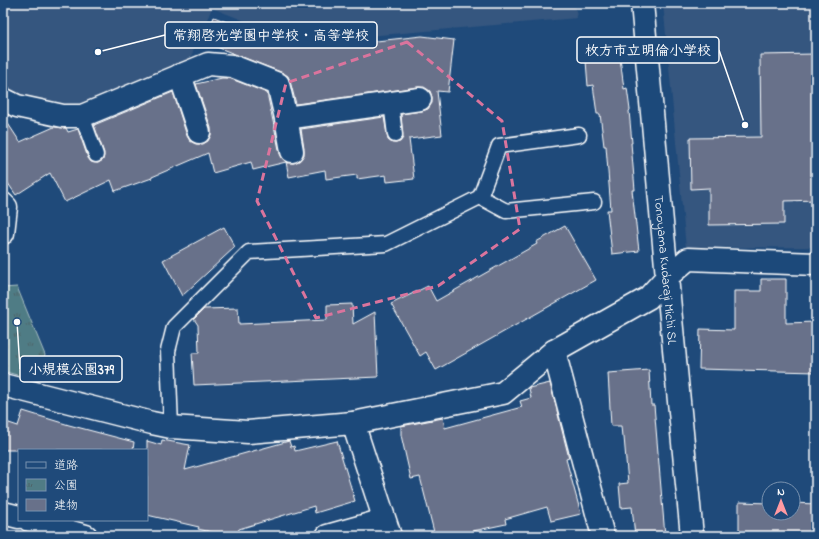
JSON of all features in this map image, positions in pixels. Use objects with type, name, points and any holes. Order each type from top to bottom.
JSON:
[{"type":"street","name":"Tonoyama Kudaraji Michi SL","points":[[642,3],[666,277],[692,536]]},
{"type":"street","points":[[3,99],[24,108],[63,116],[82,116],[208,64],[232,66],[278,84],[292,151]]},
{"type":"street","points":[[180,75],[199,132]]},
{"type":"street","points":[[286,118],[420,99]]},
{"type":"street","points":[[3,204],[6,208],[3,233]]},
{"type":"street","points":[[3,385],[171,427],[248,432],[353,423],[503,393],[554,351],[648,298],[666,277],[688,260],[816,264]]},
{"type":"street","points":[[554,351],[603,536]]},
{"type":"street","points":[[327,536],[387,528],[353,423]]},
{"type":"street","points":[[3,513],[18,517]]},
{"type":"street","points":[[33,521],[86,536]]},
{"type":"lane","points":[[391,103],[396,135]]},
{"type":"lane","points":[[82,116],[96,154]]},
{"type":"lane","points":[[171,427],[168,351],[174,327],[249,252],[386,244],[480,197],[499,146],[579,135]]},
{"type":"lane","points":[[480,197],[506,211],[594,202]]},
{"type":"highlighted area","points":[[407,42],[502,121],[520,229],[438,286],[316,318],[257,201],[286,83]]},
{"type":"shaded area","points":[[3,3],[575,3],[577,18],[299,42],[212,8],[189,61],[87,106],[62,108],[15,98],[3,88]]},
{"type":"shaded area","points":[[663,3],[816,3],[816,247],[686,248]]},
{"type":"green space","points":[[17,287],[45,355],[38,381],[3,371],[3,288]]},
{"type":"building","points":[[214,17],[289,47],[331,44],[331,46],[422,36],[454,40],[448,92],[437,91],[442,135],[409,139],[414,179],[387,182],[386,175],[357,179],[357,175],[326,179],[325,170],[289,177],[286,162],[294,163],[300,160],[304,155],[301,129],[384,117],[388,140],[392,143],[400,142],[403,138],[401,114],[428,109],[432,103],[430,91],[424,87],[418,87],[296,104],[288,76],[204,42]]},
{"type":"building","points":[[816,54],[816,200],[784,201],[784,224],[709,225],[709,188],[691,189],[690,138],[761,137],[760,55]]},
{"type":"building","points":[[620,58],[624,89],[627,88],[630,110],[635,190],[632,190],[639,251],[612,254],[607,210],[611,210],[606,146],[604,146],[600,114],[597,114],[593,85],[588,86],[586,61]]},
{"type":"building","points":[[222,78],[229,78],[267,93],[280,154],[286,162],[253,170],[251,162],[213,173],[208,153],[152,178],[115,191],[111,180],[65,202],[50,173],[16,195],[3,176],[3,116],[20,142],[54,127],[66,128],[68,132],[78,129],[88,158],[91,162],[98,163],[103,160],[104,153],[94,125],[173,92],[190,141],[196,144],[203,144],[208,141],[211,135],[211,128],[196,84]]},
{"type":"building","points":[[565,226],[596,280],[436,370],[426,352],[420,356],[391,304],[428,286],[436,301],[537,244],[536,242]]},
{"type":"building","points":[[224,227],[235,247],[182,296],[163,260]]},
{"type":"building","points":[[761,279],[786,279],[786,323],[816,322],[816,372],[699,369],[700,329],[734,330],[734,291],[761,291]]},
{"type":"building","points":[[352,304],[353,324],[375,312],[378,377],[194,385],[192,353],[199,353],[198,325],[194,319],[204,309],[238,308],[239,324],[327,320],[327,305]]},
{"type":"building","points":[[649,370],[651,405],[654,405],[665,536],[635,536],[632,507],[621,508],[619,484],[628,483],[624,437],[622,437],[621,426],[611,426],[608,373]]},
{"type":"building","points":[[550,383],[569,458],[566,459],[581,514],[551,521],[547,507],[505,519],[506,524],[473,531],[474,536],[435,536],[420,477],[411,479],[401,435],[401,426],[443,418],[445,428],[522,407],[520,401],[531,398],[529,388]]},
{"type":"building","points":[[23,411],[134,442],[133,449],[3,450],[3,421],[18,426]]},
{"type":"building","points":[[162,440],[190,445],[185,470],[289,441],[291,447],[294,446],[295,451],[337,441],[355,501],[315,513],[314,506],[239,529],[237,536],[228,536],[198,529],[199,527],[148,515],[147,441],[161,445]]},
{"type":"building","points":[[739,502],[761,503],[761,521],[801,521],[801,503],[816,504],[816,536],[739,536]]},
{"type":"place","name":"常翔啓光学園中学校・高等学校","points":[[98,52]]},
{"type":"place","name":"枚方市立明倫小学校","points":[[745,125]]},
{"type":"place","name":"小規模公園379","points":[[17,322]]}]
